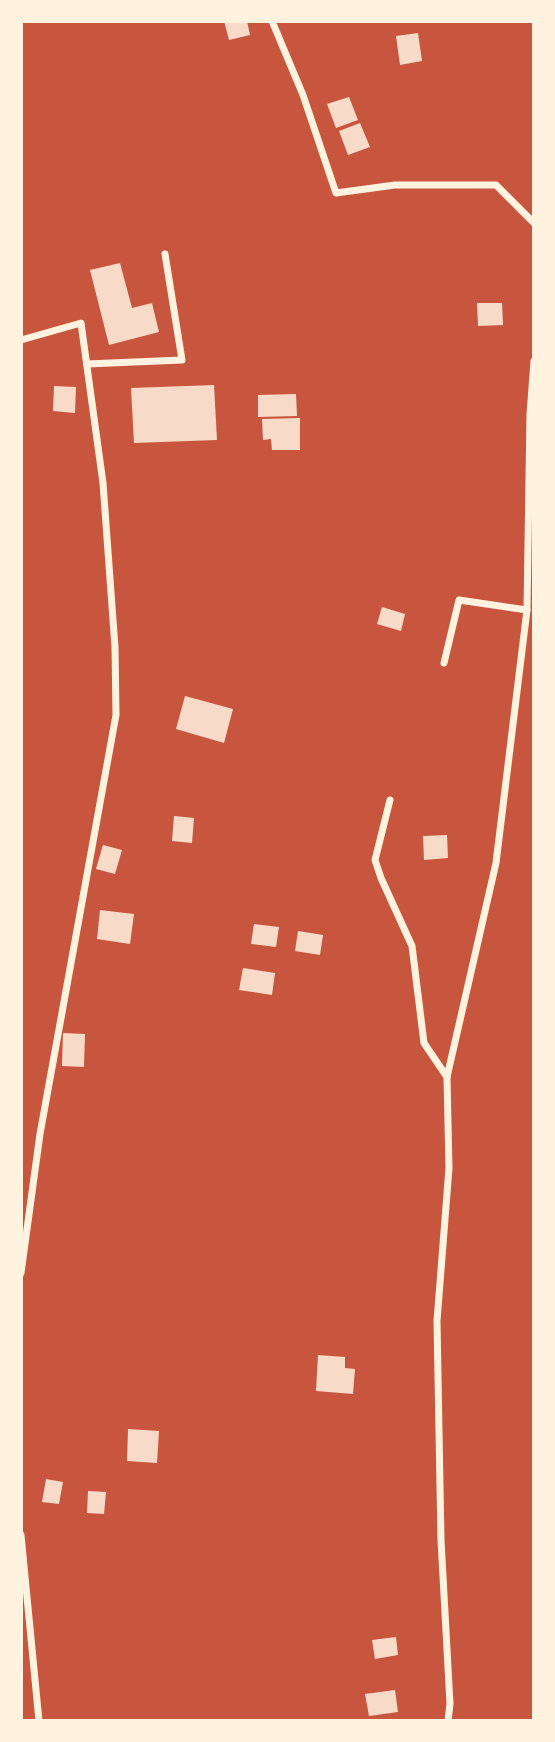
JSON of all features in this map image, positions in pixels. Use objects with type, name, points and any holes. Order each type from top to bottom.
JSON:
[{"type":"street","points":[[272,21],[303,96],[336,193],[395,186],[496,184],[534,223]]},
{"type":"street","points":[[87,364],[182,360],[164,254]]},
{"type":"street","points":[[21,340],[81,323],[103,483],[116,647],[116,715],[40,1134],[21,1273]]},
{"type":"street","points":[[448,1721],[450,1704],[441,1539],[437,1321],[449,1167],[447,1076],[496,863],[527,610],[530,414],[534,361]]},
{"type":"street","points":[[444,663],[459,600],[527,610]]},
{"type":"street","points":[[390,800],[375,860],[412,946],[424,1043],[447,1076]]},
{"type":"street","points":[[21,1535],[39,1721]]},
{"type":"building","points":[[224,21],[247,21],[250,35],[229,40]]},
{"type":"building","points":[[418,33],[422,61],[400,65],[396,36]]},
{"type":"building","points":[[349,97],[358,120],[336,128],[327,104]]},
{"type":"building","points":[[360,123],[370,147],[348,155],[339,131]]},
{"type":"building","points":[[120,263],[132,308],[152,303],[159,332],[109,345],[90,270]]},
{"type":"building","points":[[477,303],[502,303],[503,325],[478,326]]},
{"type":"building","points":[[214,385],[217,440],[134,443],[131,388]]},
{"type":"building","points":[[54,386],[76,387],[75,413],[53,411]]},
{"type":"building","points":[[296,394],[297,416],[258,417],[258,395]]},
{"type":"building","points":[[300,418],[300,450],[272,450],[271,439],[263,440],[262,419]]},
{"type":"building","points":[[382,607],[405,614],[401,631],[377,624]]},
{"type":"building","points":[[185,696],[233,709],[224,743],[176,729]]},
{"type":"building","points":[[174,816],[194,818],[192,843],[172,841]]},
{"type":"building","points":[[447,835],[448,858],[424,860],[423,836]]},
{"type":"building","points":[[103,845],[122,850],[115,874],[96,869]]},
{"type":"building","points":[[100,910],[134,914],[130,944],[97,939]]},
{"type":"building","points":[[254,924],[279,927],[276,947],[251,944]]},
{"type":"building","points":[[298,931],[323,935],[320,955],[295,951]]},
{"type":"building","points":[[243,968],[275,973],[272,995],[239,990]]},
{"type":"building","points":[[63,1033],[85,1034],[84,1067],[62,1066]]},
{"type":"building","points":[[318,1355],[345,1357],[345,1368],[355,1369],[353,1394],[316,1391]]},
{"type":"building","points":[[128,1429],[159,1431],[157,1463],[127,1461]]},
{"type":"building","points":[[46,1479],[63,1482],[59,1504],[42,1502]]},
{"type":"building","points":[[88,1491],[106,1492],[104,1514],[87,1513]]},
{"type":"building","points":[[396,1637],[398,1655],[375,1659],[372,1640]]},
{"type":"building","points":[[395,1690],[398,1712],[369,1716],[365,1694]]}]
